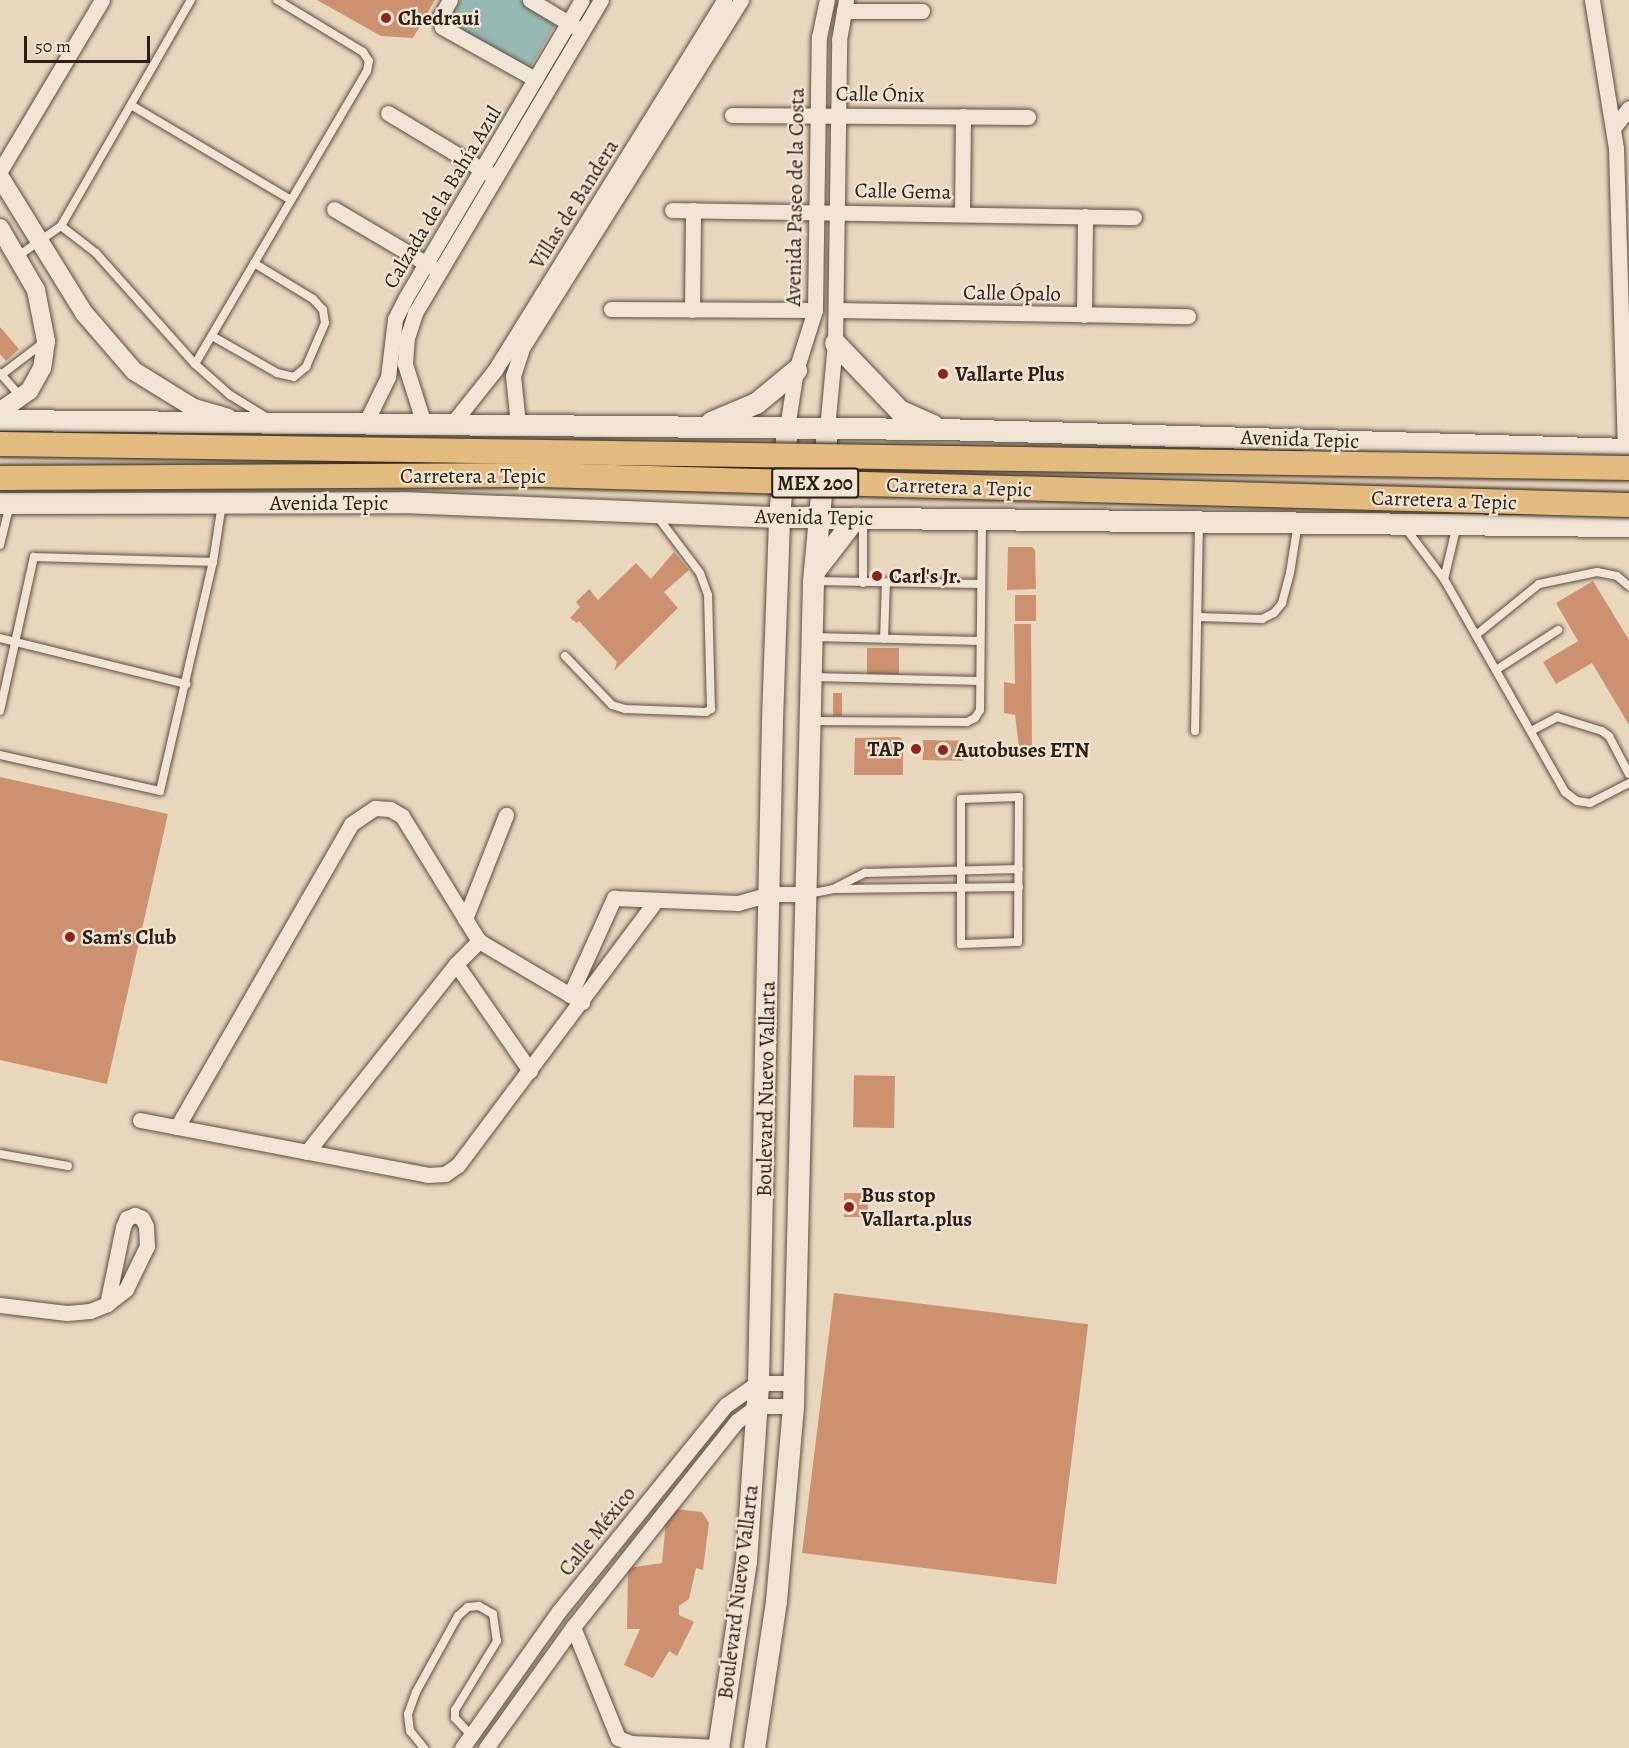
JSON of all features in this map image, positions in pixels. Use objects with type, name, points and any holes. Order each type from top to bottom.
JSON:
[{"type":"highway","name":"Carretera a Tepic","points":[[0,444],[1628,456]]},
{"type":"highway","name":"Carretera a Tepic","points":[[0,478],[540,475],[1629,505]]},
{"type":"main road","points":[[835,343],[899,410],[942,429]]},
{"type":"main road","points":[[697,426],[756,403],[796,370]]},
{"type":"main road","name":"Avenida Tepic","points":[[0,420],[270,425],[518,424],[942,429],[1628,456]]},
{"type":"main road","name":"Boulevard Nuevo Vallarta","points":[[718,1748],[746,1562],[757,1406],[779,517],[787,428]]},
{"type":"main road","name":"Boulevard Nuevo Vallarta","points":[[754,1748],[776,1601],[793,1406],[813,577],[827,429]]},
{"type":"main road","name":"Avenida Tepic","points":[[5,502],[222,504],[402,502],[819,518],[1199,519],[1629,526]]},
{"type":"main road","points":[[813,577],[859,518]]},
{"type":"street","points":[[0,171],[102,0]]},
{"type":"street","points":[[450,0],[440,17],[442,27],[536,80]]},
{"type":"street","points":[[530,0],[583,31]]},
{"type":"street","name":"Calzada de la Bahía Azul","points":[[424,424],[398,364],[395,319],[425,263],[582,0]]},
{"type":"street","name":"Calzada de la Bahía Azul","points":[[365,424],[398,364],[415,313],[601,0]]},
{"type":"street","name":"Villas de Bandera","points":[[518,424],[513,376],[522,348],[671,100],[724,0]]},
{"type":"street","name":"Villas de Bandera","points":[[452,424],[495,370],[671,100],[741,0]]},
{"type":"street","name":"Avenida Paseo de la Costa","points":[[787,428],[796,370],[815,310],[819,37],[827,0]]},
{"type":"street","points":[[1592,0],[1622,129]]},
{"type":"street","points":[[845,5],[922,11]]},
{"type":"street","name":"Avenida Paseo de la Costa","points":[[827,429],[835,343],[838,114],[845,5]]},
{"type":"street","points":[[1628,456],[1625,210],[1616,148],[1629,108]]},
{"type":"street","points":[[388,114],[495,178]]},
{"type":"street","name":"Calle Ónix","points":[[732,115],[1028,117]]},
{"type":"street","points":[[962,213],[963,116]]},
{"type":"street","points":[[0,177],[42,241],[84,313],[134,371],[194,408],[270,425]]},
{"type":"street","points":[[334,209],[439,271]]},
{"type":"street","name":"Calle Gema","points":[[672,210],[1134,217]]},
{"type":"street","points":[[692,310],[693,210]]},
{"type":"street","points":[[1084,315],[1085,216]]},
{"type":"street","points":[[0,228],[36,290],[46,341],[42,368],[21,398],[0,411]]},
{"type":"street","points":[[611,309],[815,310]]},
{"type":"street","name":"Calle Ópalo","points":[[836,310],[1188,316]]},
{"type":"street","points":[[495,370],[513,376]]},
{"type":"street","points":[[177,1127],[351,824],[362,814],[375,808],[390,809],[402,816],[479,941],[576,999]]},
{"type":"street","points":[[465,920],[506,815]]},
{"type":"street","points":[[576,999],[608,904],[622,897],[738,903],[769,894],[807,894]]},
{"type":"street","points":[[140,1120],[427,1175],[445,1174],[458,1165],[530,1071],[576,999],[656,900]]},
{"type":"street","points":[[306,1152],[456,963],[479,941]]},
{"type":"street","points":[[456,963],[530,1071]]},
{"type":"street","points":[[0,1305],[67,1313],[90,1311],[107,1304],[126,1289],[147,1246],[146,1226],[142,1218],[135,1215],[127,1218],[123,1227],[107,1304]]},
{"type":"street","points":[[758,1383],[794,1383]]},
{"type":"street","name":"Calle México","points":[[466,1742],[559,1611],[697,1441],[739,1392],[758,1383]]},
{"type":"street","points":[[757,1406],[793,1406]]},
{"type":"street","name":"Calle México","points":[[486,1748],[573,1627],[737,1421],[757,1406]]},
{"type":"street","points":[[573,1627],[618,1738],[631,1743],[718,1748]]},
{"type":"lane","points":[[18,256],[61,226],[191,0]]},
{"type":"lane","points":[[195,364],[367,71],[369,61],[363,52],[277,0]]},
{"type":"lane","points":[[130,105],[291,200]]},
{"type":"lane","points":[[61,226],[96,253],[195,364],[230,395],[270,425]]},
{"type":"lane","points":[[212,336],[278,373],[294,377],[306,367],[325,323],[323,310],[313,299],[254,263]]},
{"type":"lane","points":[[21,398],[1,374],[46,341]]},
{"type":"lane","points":[[0,545],[5,502]]},
{"type":"lane","points":[[0,754],[160,791],[213,562],[222,504]]},
{"type":"lane","points":[[565,656],[619,707],[706,712],[711,709],[708,595],[700,573],[654,513]]},
{"type":"lane","points":[[859,518],[863,583]]},
{"type":"lane","points":[[810,721],[967,722],[975,718],[980,710],[982,518]]},
{"type":"lane","points":[[1195,730],[1199,519]]},
{"type":"lane","points":[[1197,617],[1268,616],[1282,603],[1290,573],[1298,520]]},
{"type":"lane","points":[[1401,522],[1444,579],[1565,792],[1577,801],[1590,802],[1629,783]]},
{"type":"lane","points":[[1444,579],[1457,525]]},
{"type":"lane","points":[[0,711],[34,557],[213,562]]},
{"type":"lane","points":[[1476,635],[1539,584],[1597,572],[1617,576],[1629,586]]},
{"type":"lane","points":[[813,577],[863,583],[981,584]]},
{"type":"lane","points":[[884,639],[886,583]]},
{"type":"lane","points":[[1496,670],[1558,630]]},
{"type":"lane","points":[[812,637],[980,641]]},
{"type":"lane","points":[[0,638],[186,684]]},
{"type":"lane","points":[[810,677],[980,681]]},
{"type":"lane","points":[[1531,731],[1557,717],[1602,731],[1609,736],[1629,774]]},
{"type":"lane","points":[[1019,797],[1018,942],[961,944],[962,870],[961,799],[1019,797]]},
{"type":"lane","points":[[833,889],[866,873],[1019,868]]},
{"type":"lane","points":[[807,894],[833,889],[962,890],[1019,887]]},
{"type":"lane","points":[[0,1154],[68,1166]]},
{"type":"lane","points":[[424,1748],[410,1731],[408,1714],[416,1692],[458,1616],[468,1607],[478,1606],[493,1614],[497,1641],[455,1710],[454,1718],[466,1742]]},
{"type":"water","points":[[460,0],[520,0],[557,21],[530,68],[447,21]]},
{"type":"building","name":"Chedraui","points":[[317,0],[435,0],[413,38],[381,36]]},
{"type":"building","points":[[0,327],[19,349],[6,361],[0,354]]},
{"type":"building","points":[[1008,547],[1032,547],[1035,550],[1036,589],[1007,590]]},
{"type":"building","points":[[674,552],[689,570],[664,592],[678,608],[614,671],[617,662],[579,621],[577,623],[570,618],[580,607],[576,602],[589,589],[598,600],[636,563],[651,579]]},
{"type":"building","points":[[1593,581],[1629,640],[1629,725],[1592,663],[1556,684],[1543,662],[1578,641],[1556,603]]},
{"type":"building","points":[[1015,595],[1036,595],[1036,621],[1015,621]]},
{"type":"building","points":[[1014,624],[1031,624],[1032,747],[1019,747],[1015,715],[1004,713],[1004,682],[1015,684]]},
{"type":"building","points":[[867,648],[899,648],[899,674],[867,674]]},
{"type":"building","points":[[833,693],[842,693],[842,716],[833,716]]},
{"type":"building","points":[[899,737],[903,740],[903,775],[854,775],[855,738]]},
{"type":"building","name":"Autobuses ETN","points":[[923,740],[963,741],[963,761],[923,760]]},
{"type":"building","name":"Sam's Club","points":[[0,777],[168,814],[107,1084],[0,1060]]},
{"type":"building","points":[[854,1075],[895,1076],[894,1128],[853,1127]]},
{"type":"building","points":[[844,1193],[868,1193],[868,1217],[844,1217]]},
{"type":"building","points":[[834,1293],[1088,1324],[1056,1584],[802,1553]]},
{"type":"building","points":[[674,1509],[702,1512],[709,1523],[703,1570],[696,1568],[689,1599],[679,1606],[679,1615],[694,1622],[677,1656],[669,1651],[653,1678],[624,1665],[640,1629],[627,1629],[628,1568],[662,1563],[666,1521]]},
{"type":"place","name":"Chedraui","points":[[386,18]]},
{"type":"place","name":"Vallarte Plus","points":[[943,374]]},
{"type":"place","name":"Carl's Jr.","points":[[877,576]]},
{"type":"place","name":"TAP","points":[[916,749]]},
{"type":"place","name":"Autobuses ETN","points":[[943,750]]},
{"type":"place","name":"Sam's Club","points":[[70,937]]},
{"type":"place","name":"Bus stop Vallarta.plus","points":[[849,1207]]}]
